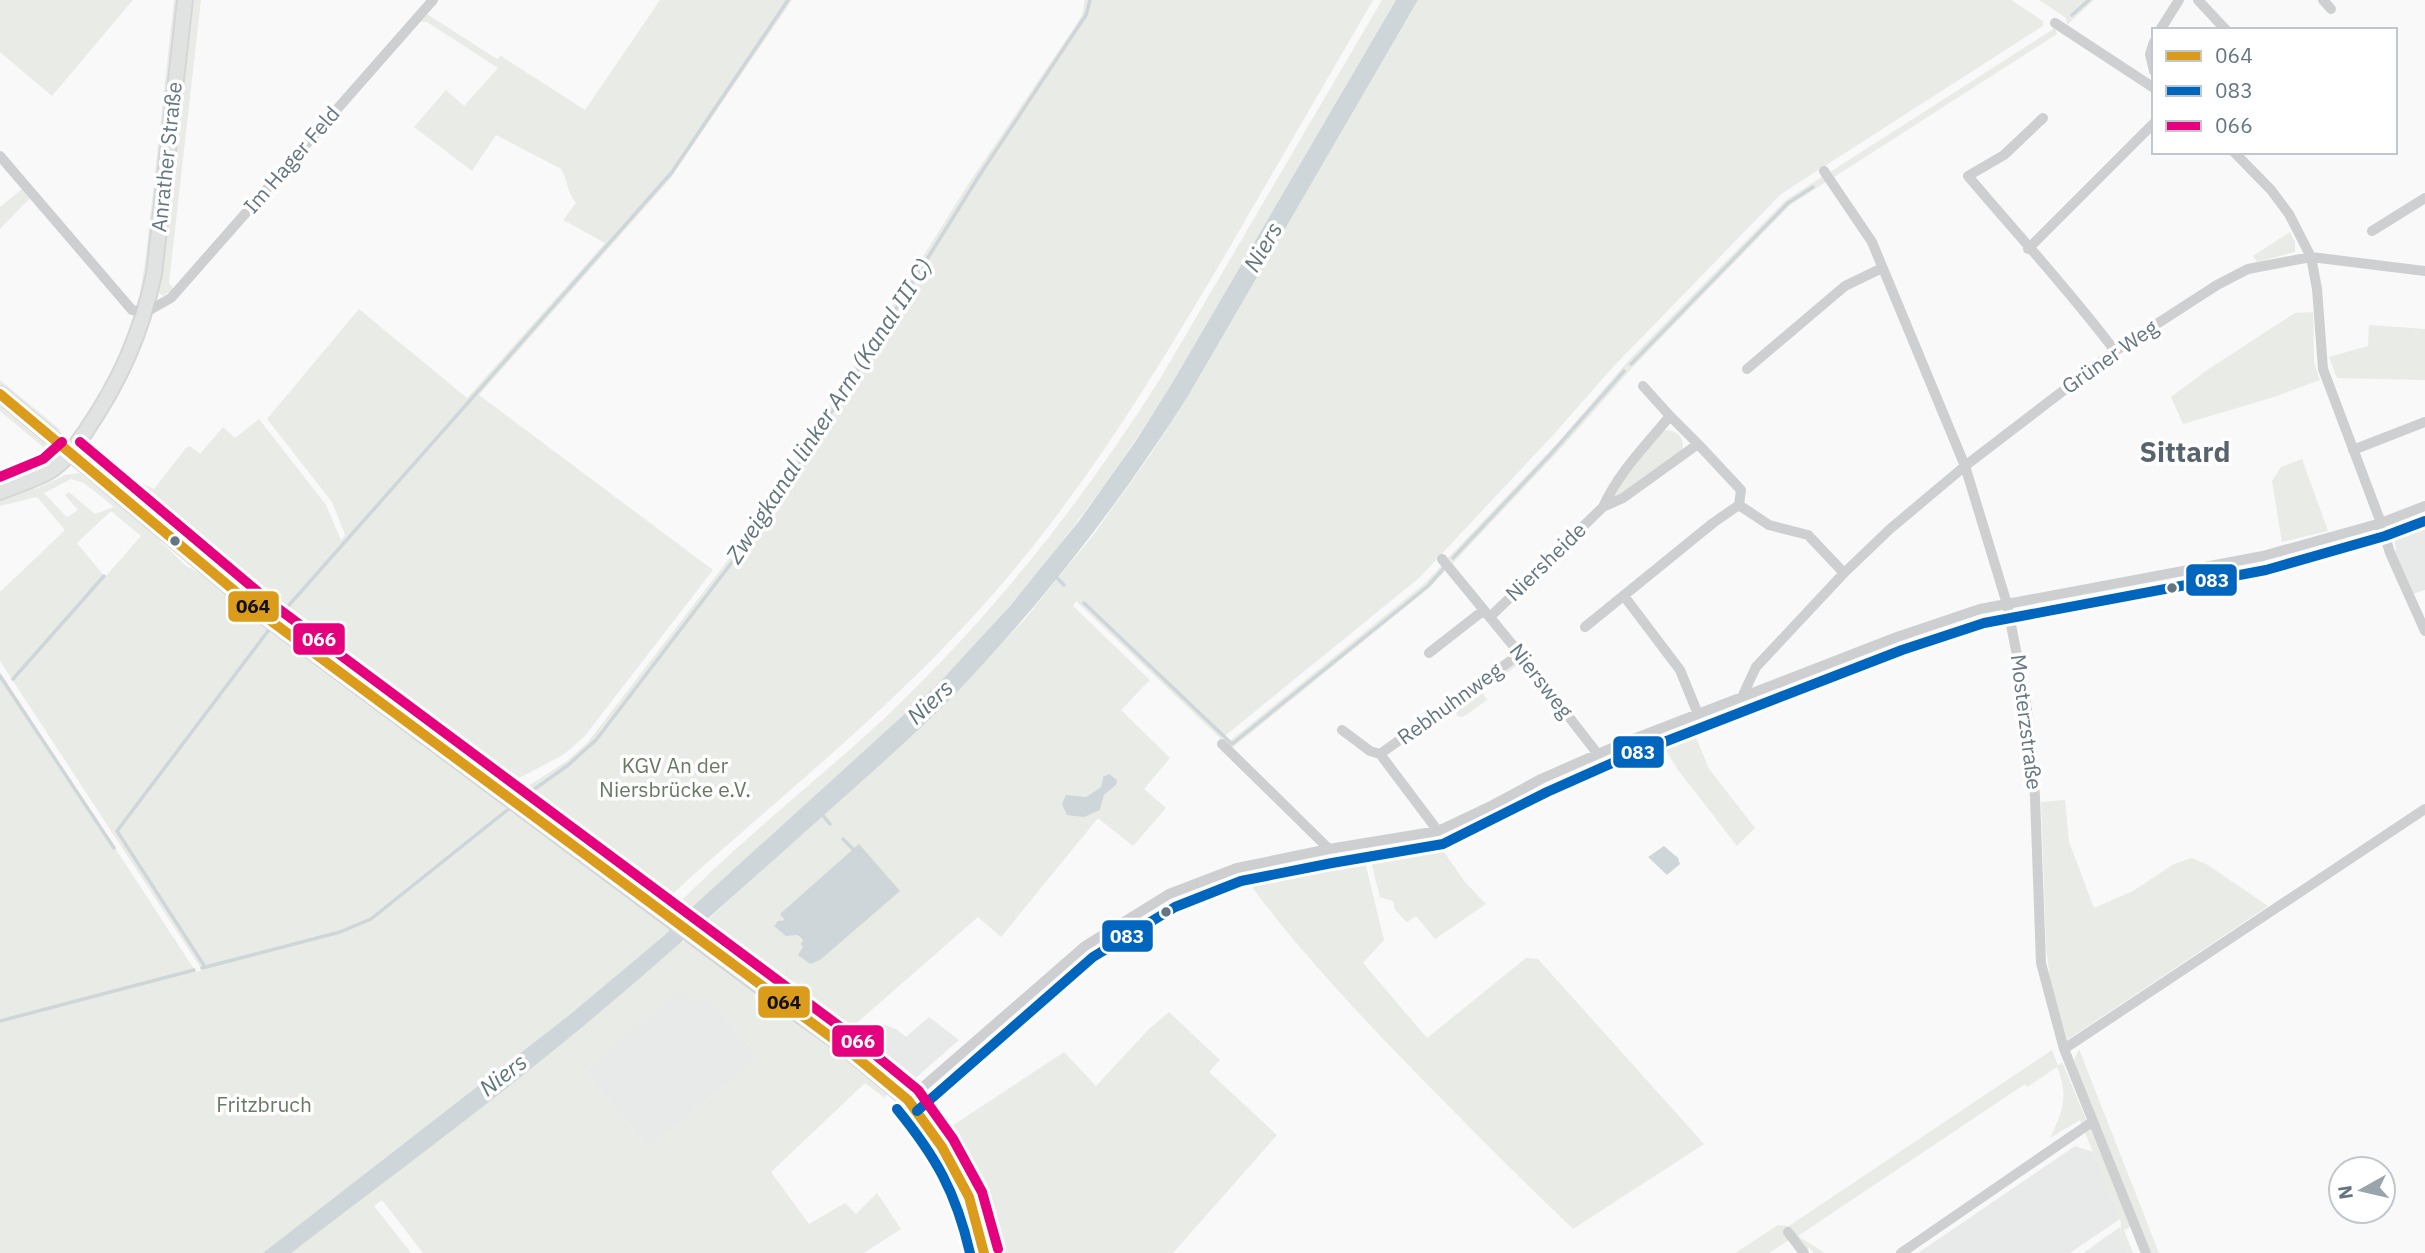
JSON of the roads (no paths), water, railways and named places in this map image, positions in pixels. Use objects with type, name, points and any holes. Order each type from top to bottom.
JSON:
[{"type":"main road","name":"Anrather Straße","points":[[71,453],[116,383],[146,313],[154,274],[184,0]]},
{"type":"main road","points":[[0,394],[267,618],[843,1046],[908,1100],[936,1138],[962,1182],[984,1253]]},
{"type":"main road","points":[[0,492],[50,471],[71,453]]},
{"type":"street","name":"Im Hager Feld","points":[[146,313],[171,298],[433,0]]},
{"type":"street","points":[[2161,28],[2179,0]]},
{"type":"street","points":[[2198,0],[2223,28]]},
{"type":"street","points":[[2055,23],[2152,87]]},
{"type":"street","points":[[2043,118],[2004,155],[1968,176],[2028,249],[2085,311],[2115,351]]},
{"type":"street","points":[[2028,249],[2152,125]]},
{"type":"street","points":[[2236,154],[2290,214],[2311,257],[2317,289],[2323,369],[2390,554],[2425,631]]},
{"type":"street","points":[[0,156],[132,310],[146,313]]},
{"type":"street","name":"Mosterzstraße","points":[[1824,171],[1872,242],[1965,466],[2007,604],[2026,702],[2032,758],[2041,963],[2064,1049],[2146,1253]]},
{"type":"street","points":[[2372,231],[2425,198]]},
{"type":"street","name":"Grüner Weg","points":[[1742,696],[1756,667],[1844,573],[1890,529],[1965,466],[2115,351],[2217,285],[2248,268],[2311,257],[2425,271]]},
{"type":"street","points":[[1747,369],[1844,286],[1882,268]]},
{"type":"street","points":[[1585,627],[1739,505],[1741,490],[1643,386]]},
{"type":"street","name":"Niersheide","points":[[1603,507],[1611,489],[1670,416]]},
{"type":"street","points":[[2353,450],[2425,422]]},
{"type":"street","name":"Niersheide","points":[[1487,613],[1603,507],[1623,498],[1698,444]]},
{"type":"street","points":[[1739,505],[1769,525],[1808,535],[1844,573]]},
{"type":"street","points":[[908,1100],[1085,946],[1169,894],[1237,868],[1438,831],[1597,754],[1897,637],[1980,609],[2237,562],[2381,523],[2425,506]]},
{"type":"street","name":"Niersweg","points":[[1442,559],[1597,754]]},
{"type":"street","points":[[1624,596],[1680,670],[1698,714]]},
{"type":"street","points":[[1429,653],[1487,613]]},
{"type":"street","name":"Rebhuhnweg","points":[[1380,754],[1520,654]]},
{"type":"street","points":[[1342,730],[1370,751],[1380,754],[1438,831]]},
{"type":"street","points":[[1222,744],[1329,849]]},
{"type":"street","points":[[2064,1049],[2425,809]]},
{"type":"street","points":[[1901,1253],[2092,1122]]},
{"type":"street","points":[[1788,1232],[1804,1253]]},
{"type":"water","name":"Niers","points":[[1396,0],[1418,0],[1188,396],[1080,550],[989,658],[894,752],[676,947],[564,1042],[291,1253],[263,1253],[567,1017],[665,935],[689,910],[940,682],[1010,606],[1079,521],[1135,442]]},
{"type":"water","points":[[1109,774],[1117,780],[1116,785],[1104,795],[1100,810],[1084,817],[1067,815],[1062,804],[1066,795],[1086,797],[1101,787],[1103,777]]},
{"type":"water","points":[[859,844],[900,891],[820,960],[810,964],[798,955],[803,947],[803,940],[797,935],[786,936],[774,926],[778,921],[785,920],[780,914]]},
{"type":"water","points":[[1664,846],[1678,858],[1680,864],[1667,875],[1648,857]]},
{"type":"waterway","points":[[275,621],[672,172],[788,0]]},
{"type":"waterway","name":"Zweigkanal linker Arm (Kanal III C)","points":[[519,800],[567,766],[596,740],[762,523],[979,176],[1086,15],[1090,0]]},
{"type":"waterway","points":[[2072,15],[2089,0]]},
{"type":"waterway","points":[[1631,364],[1788,203],[1813,187]]},
{"type":"waterway","points":[[1453,558],[1624,371]]},
{"type":"waterway","points":[[1084,603],[1232,744],[1428,586],[1443,569]]},
{"type":"waterway","points":[[13,679],[104,576]]},
{"type":"waterway","points":[[1056,577],[1064,585]]},
{"type":"waterway","points":[[205,967],[117,831],[271,627]]},
{"type":"waterway","points":[[0,676],[114,848]]},
{"type":"waterway","name":"Zweigkanal linker Arm (Kanal III C)","points":[[202,968],[340,932],[371,919],[511,807]]},
{"type":"waterway","points":[[820,812],[830,824]]},
{"type":"waterway","points":[[843,839],[855,851]]},
{"type":"waterway","name":"Zweigkanal linker Arm (Kanal III C)","points":[[0,1021],[194,970]]},
{"type":"district","name":"Sittard","points":[[2185,452]]},
{"type":"park label","name":"KGV An der Niersbrücke e.V.","points":[[675,778]]},
{"type":"park label","name":"Fritzbruch","points":[[264,1105]]}]
